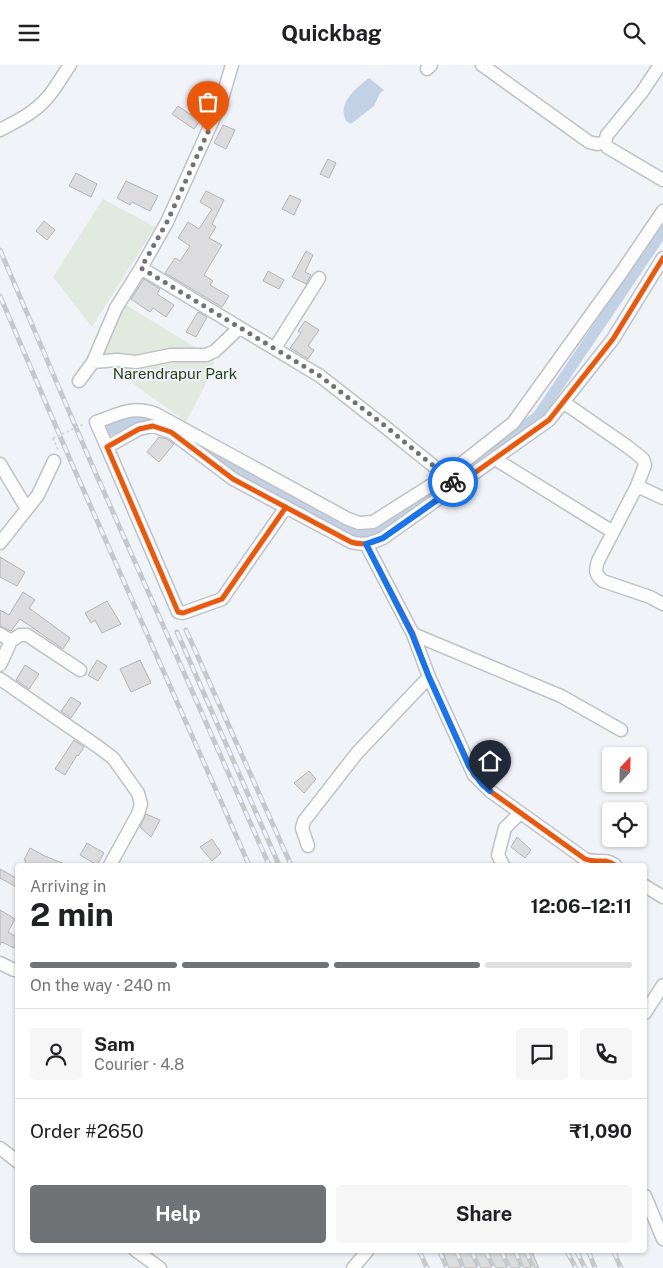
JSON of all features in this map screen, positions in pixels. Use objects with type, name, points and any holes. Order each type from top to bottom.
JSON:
[{"type":"street","points":[[0,130],[27,115],[48,98],[70,65]]},
{"type":"street","points":[[79,381],[93,362],[116,307],[167,222],[221,102],[232,65]]},
{"type":"street","points":[[482,65],[589,142],[597,145],[605,142]]},
{"type":"street","points":[[660,65],[642,92],[607,135],[605,142],[607,147],[663,180]]},
{"type":"street","points":[[286,507],[222,599],[183,613],[178,612],[96,422],[131,410],[142,409],[156,414],[348,519],[359,523],[373,522],[447,475],[513,423],[621,273],[663,211]]},
{"type":"street","points":[[107,447],[139,429],[153,426],[171,432],[233,479],[351,542],[366,544],[383,538],[549,420],[613,339],[663,258]]},
{"type":"street","points":[[141,268],[238,328],[275,348],[332,385],[447,475],[457,486]]},
{"type":"street","points":[[275,348],[319,278]]},
{"type":"street","points":[[93,362],[116,359],[136,362],[171,355],[206,355],[222,345],[238,328]]},
{"type":"street","points":[[563,402],[643,459],[645,465],[638,485],[598,561],[595,570],[597,576],[603,581],[650,597],[663,604]]},
{"type":"street","points":[[0,543],[38,495],[57,458]]},
{"type":"street","points":[[495,459],[613,532]]},
{"type":"street","points":[[0,464],[28,509]]},
{"type":"street","points":[[638,485],[663,498]]},
{"type":"street","points":[[366,544],[412,634],[429,677],[474,775],[490,791],[585,859],[603,860],[610,863]]},
{"type":"street","points":[[0,634],[11,641]]},
{"type":"street","points":[[412,634],[561,696],[621,730]]},
{"type":"street","points":[[0,665],[11,641],[20,635],[27,635],[80,670]]},
{"type":"street","points":[[308,846],[302,828],[304,821],[357,753],[429,677]]},
{"type":"street","points":[[0,679],[113,758],[138,793],[141,804],[138,814],[111,863]]},
{"type":"street","points":[[501,863],[498,855],[505,828],[520,813]]},
{"type":"street","points":[[647,887],[663,897]]},
{"type":"street","points":[[0,963],[14,970]]},
{"type":"street","points":[[647,1010],[663,987]]},
{"type":"street","points":[[0,1148],[15,1160]]},
{"type":"street","points":[[647,1202],[663,1239]]},
{"type":"street","points":[[139,1253],[160,1268]]},
{"type":"street","points":[[353,1268],[366,1253]]},
{"type":"path","points":[[57,458],[53,438],[84,424]]},
{"type":"green space","points":[[103,199],[155,227],[92,327],[53,277]]},
{"type":"green space","name":"Narendrapur Park","points":[[126,305],[214,359],[213,370],[186,422],[101,360],[115,320]]},
{"type":"water","points":[[369,78],[384,90],[380,93],[374,106],[351,124],[347,122],[344,115],[345,103],[353,92]]},
{"type":"building","points":[[178,106],[200,121],[194,129],[172,114]]},
{"type":"building","points":[[223,125],[235,130],[226,149],[214,143]]},
{"type":"building","points":[[328,159],[336,163],[329,178],[320,174]]},
{"type":"building","points":[[76,173],[97,184],[91,197],[69,186]]},
{"type":"building","points":[[126,181],[158,196],[150,211],[132,202],[130,205],[117,198]]},
{"type":"building","points":[[206,191],[224,200],[212,224],[216,227],[209,238],[222,245],[204,275],[213,281],[210,285],[229,296],[222,307],[165,273],[175,258],[180,261],[190,246],[178,238],[188,222],[199,229],[212,209],[200,202]]},
{"type":"building","points":[[290,195],[301,200],[294,215],[282,209]]},
{"type":"building","points":[[44,221],[55,230],[47,240],[36,231]]},
{"type":"building","points":[[306,251],[313,255],[305,272],[311,275],[306,284],[292,277]]},
{"type":"building","points":[[268,271],[284,280],[279,289],[263,281]]},
{"type":"building","points":[[144,279],[160,289],[157,294],[174,305],[166,317],[153,308],[150,312],[131,299]]},
{"type":"building","points":[[198,312],[207,317],[196,337],[186,332]]},
{"type":"building","points":[[305,321],[319,330],[308,346],[314,350],[308,359],[290,348],[301,333],[298,331]]},
{"type":"building","points":[[159,437],[167,439],[174,444],[159,462],[147,452]]},
{"type":"building","points":[[0,557],[25,572],[17,586],[0,577]]},
{"type":"building","points":[[23,592],[35,600],[29,608],[70,638],[63,649],[20,619],[11,631],[0,626],[0,610],[9,615]]},
{"type":"building","points":[[107,601],[121,624],[102,633],[95,620],[91,623],[85,613]]},
{"type":"building","points":[[97,660],[107,666],[98,681],[88,675]]},
{"type":"building","points":[[140,660],[151,683],[131,692],[120,669]]},
{"type":"building","points":[[25,665],[39,674],[29,689],[16,680]]},
{"type":"building","points":[[71,697],[81,703],[71,718],[61,711]]},
{"type":"building","points":[[74,740],[84,747],[65,775],[55,769]]},
{"type":"building","points":[[309,771],[316,779],[304,793],[294,783]]},
{"type":"building","points":[[146,814],[160,820],[151,837],[140,827]]},
{"type":"building","points":[[517,837],[531,850],[525,858],[511,847]]},
{"type":"building","points":[[212,839],[221,853],[212,861],[200,847]]},
{"type":"building","points":[[87,843],[104,853],[98,863],[94,863],[80,855]]},
{"type":"building","points":[[30,848],[62,863],[25,863],[26,861],[24,860]]},
{"type":"building","points":[[0,869],[15,877],[15,886],[0,878]]},
{"type":"building","points":[[0,910],[15,919],[8,932],[15,936],[15,946],[14,948],[2,942],[0,945]]},
{"type":"building","points":[[443,1253],[532,1253],[539,1268],[449,1268]]},
{"type":"waterway","points":[[465,473],[538,416],[663,231]]},
{"type":"waterway","points":[[101,434],[133,421],[149,420],[166,425]]},
{"type":"waterway","points":[[197,443],[244,473],[363,534],[375,534],[444,488]]},
{"type":"railway","points":[[0,250],[89,458],[268,863]]},
{"type":"railway","points":[[0,296],[248,863]]},
{"type":"railway","points":[[186,630],[290,863]]},
{"type":"railway","points":[[177,632],[278,863]]},
{"type":"railway","points":[[420,1253],[427,1268]]},
{"type":"railway","points":[[440,1253],[447,1268]]},
{"type":"railway","points":[[457,1253],[463,1268]]},
{"type":"railway","points":[[472,1253],[479,1268]]},
{"type":"railway","points":[[486,1253],[494,1268]]},
{"type":"railway","points":[[502,1253],[509,1268]]},
{"type":"railway","points":[[516,1253],[522,1268]]},
{"type":"railway","points":[[527,1253],[533,1268]]},
{"type":"railway","points":[[568,1253],[576,1268]]},
{"type":"railway","points":[[578,1253],[585,1268]]},
{"type":"railway","points":[[589,1253],[595,1268]]},
{"type":"railway","points":[[614,1253],[621,1268]]},
{"type":"cycle path","points":[[286,507],[222,599],[183,613],[178,612],[107,447],[139,429],[153,426],[171,432],[233,479],[351,542],[364,544],[375,541],[383,538],[549,420],[613,339],[663,258]]},
{"type":"cycle path","points":[[366,544],[413,634],[429,677],[474,775],[490,791],[585,859],[611,863]]},
{"type":"way so far","points":[[208,132],[167,222],[141,268],[320,376],[447,475],[453,482]]},
{"type":"route","points":[[453,482],[457,486],[383,538],[366,544],[412,634],[469,766],[474,775],[490,791]]}]
